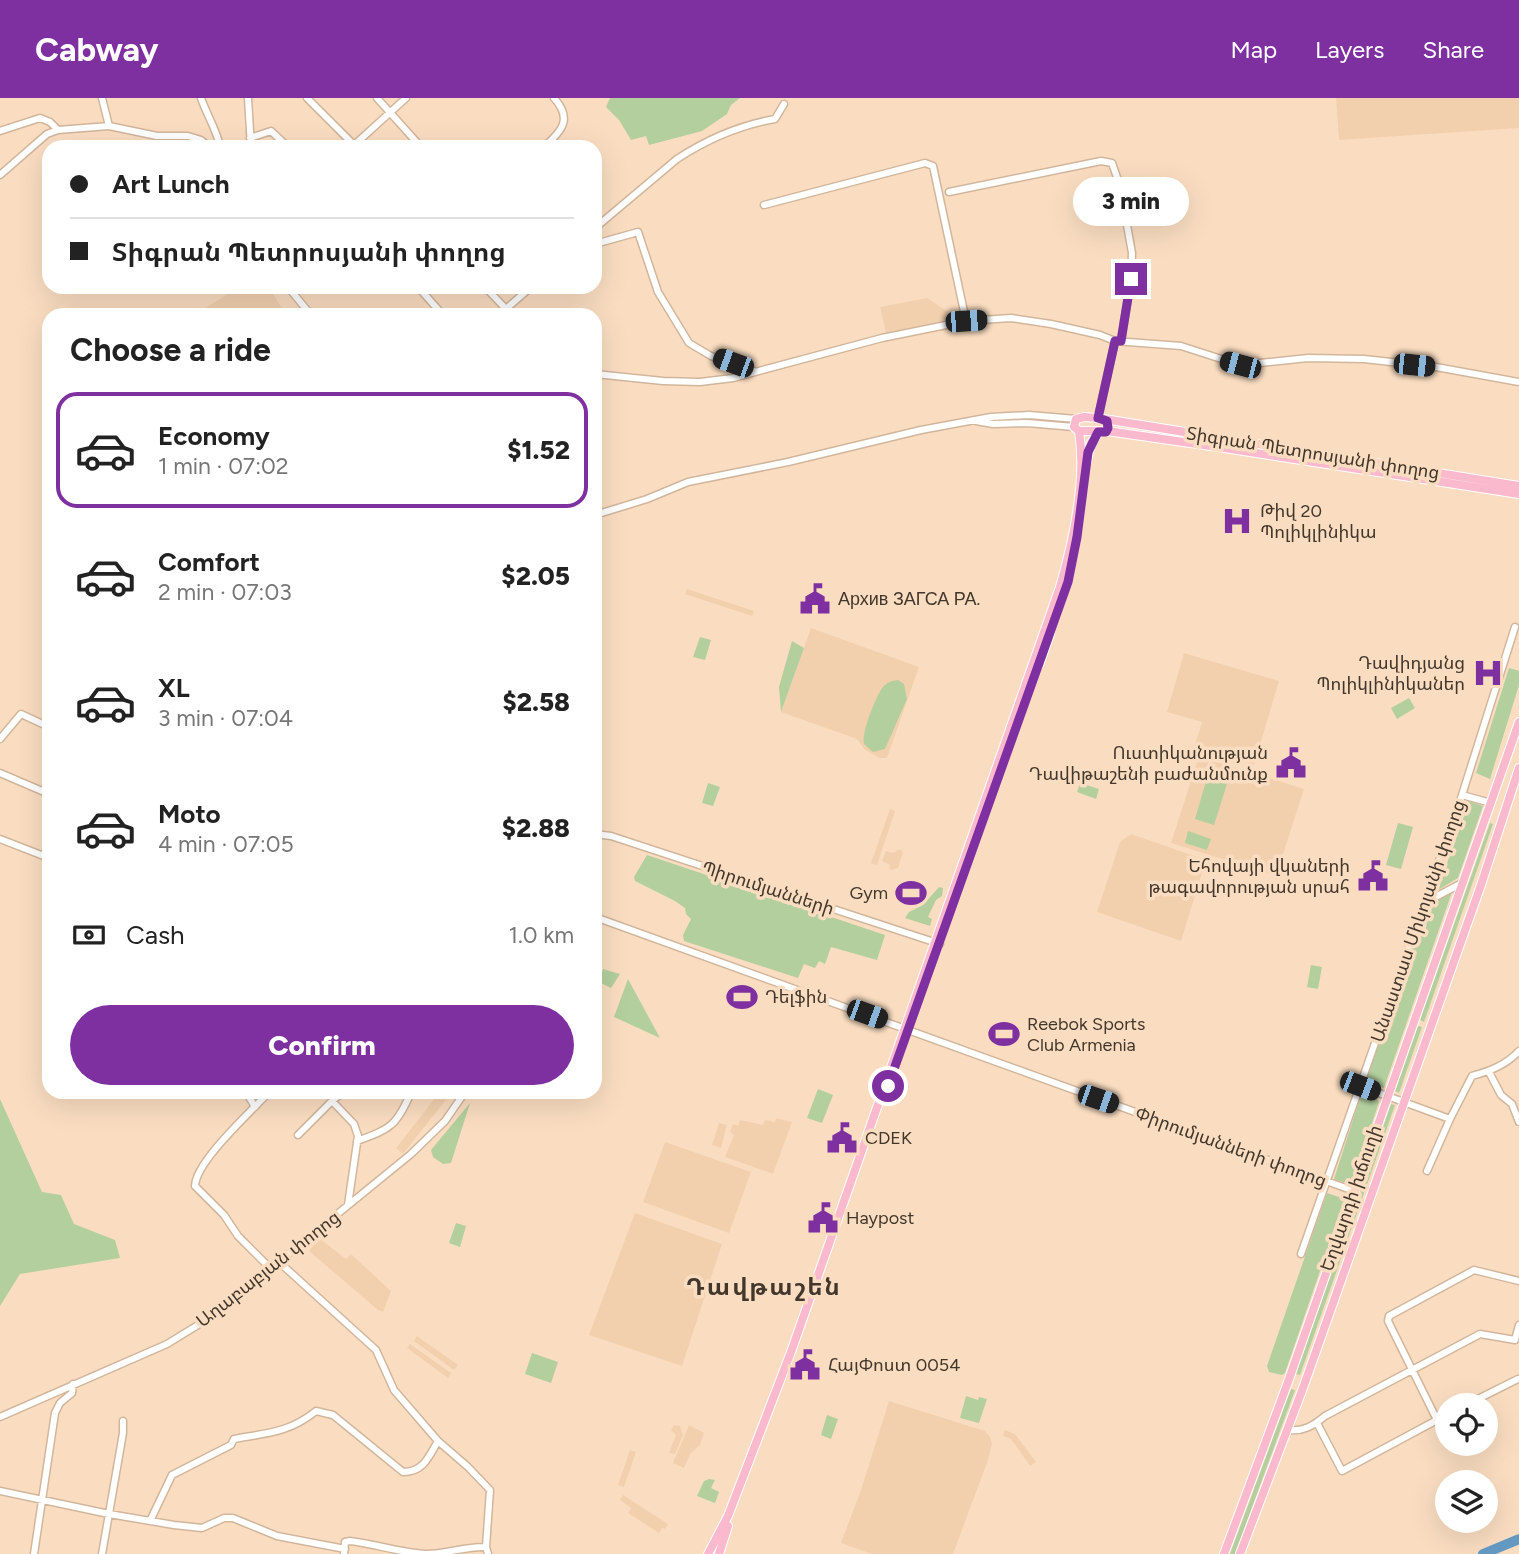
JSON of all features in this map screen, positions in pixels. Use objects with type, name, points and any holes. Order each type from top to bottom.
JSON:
[{"type":"main road","name":"Տիգրան Պետրոսյանի փողոց","points":[[1084,417],[1518,490],[1103,432],[1077,426],[1084,417]]},
{"type":"main road","points":[[708,1554],[729,1516],[791,1352],[1068,582],[1088,452],[1103,432],[1102,420]]},
{"type":"main road","points":[[938,943],[1065,571],[1082,470],[1083,451],[1077,426]]},
{"type":"main road","name":"Եղվարդի խճուղի","points":[[1224,1554],[1288,1382],[1519,722]]},
{"type":"main road","name":"Եղվարդի խճուղի","points":[[1240,1554],[1303,1388],[1519,768]]},
{"type":"main road","points":[[1498,783],[1513,788]]},
{"type":"main road","points":[[719,1554],[823,1274],[907,1029]]},
{"type":"main road","points":[[1288,1382],[1303,1388]]},
{"type":"street","points":[[102,98],[109,125]]},
{"type":"street","points":[[201,98],[218,140]]},
{"type":"street","points":[[248,98],[250,138],[271,131],[281,140]]},
{"type":"street","points":[[307,98],[348,140]]},
{"type":"street","points":[[377,98],[415,140]]},
{"type":"street","points":[[361,140],[406,98]]},
{"type":"street","points":[[551,140],[564,122],[564,112],[554,98]]},
{"type":"street","points":[[602,222],[690,150],[750,124],[775,120],[783,104]]},
{"type":"street","points":[[0,131],[40,117],[58,130]]},
{"type":"street","points":[[0,175],[47,134],[58,130],[109,125],[157,136],[188,136],[201,140]]},
{"type":"street","points":[[949,192],[1101,161],[1112,163],[1120,186],[1132,253],[1131,279],[1102,420]]},
{"type":"street","points":[[764,205],[925,163],[933,166],[966,321]]},
{"type":"street","points":[[602,242],[638,232],[658,292],[689,343],[711,356],[754,371]]},
{"type":"street","points":[[294,294],[305,308]]},
{"type":"street","points":[[424,294],[437,308]]},
{"type":"street","points":[[492,294],[505,308]]},
{"type":"street","points":[[507,308],[523,294]]},
{"type":"street","points":[[602,375],[700,382],[733,378],[882,338],[966,321],[1011,318],[1118,341],[1181,346],[1240,365],[1308,358],[1364,359],[1436,367],[1519,382]]},
{"type":"street","points":[[602,513],[647,499],[688,482],[991,416],[1029,415],[1077,426]]},
{"type":"street","name":"Անաստաս Միկոյանի փողոց","points":[[1301,1254],[1426,902],[1515,627]]},
{"type":"street","points":[[0,739],[20,714],[42,724]]},
{"type":"street","points":[[0,773],[42,791]]},
{"type":"street","points":[[1462,795],[1491,803]]},
{"type":"street","name":"Պիրումյանների","points":[[602,835],[938,943]]},
{"type":"street","points":[[0,839],[42,855]]},
{"type":"street","points":[[1426,902],[1462,883]]},
{"type":"street","name":"Փիրումյանների փողոց","points":[[602,920],[1354,1191]]},
{"type":"street","points":[[1427,1171],[1472,1076],[1501,1066],[1519,1051]]},
{"type":"street","points":[[1489,1072],[1501,1096],[1512,1104],[1519,1122]]},
{"type":"street","points":[[1360,1086],[1450,1119]]},
{"type":"street","points":[[250,1099],[255,1107]]},
{"type":"street","points":[[262,1099],[219,1144],[197,1174],[195,1186],[271,1269]]},
{"type":"street","points":[[357,1141],[390,1127],[408,1099]]},
{"type":"street","name":"Աղաբաբյան փողոց","points":[[0,1417],[167,1344],[211,1317],[411,1154],[445,1121],[460,1099]]},
{"type":"street","points":[[298,1135],[332,1101],[354,1124],[357,1141],[348,1205]]},
{"type":"street","points":[[0,1491],[109,1514],[202,1528],[224,1518],[233,1518],[277,1536],[344,1552],[345,1542],[350,1541],[423,1554],[445,1553],[473,1546],[487,1551],[490,1490],[439,1441],[394,1390],[376,1350],[279,1262]]},
{"type":"street","points":[[1435,1416],[1388,1321],[1389,1316],[1474,1270],[1519,1281]]},
{"type":"street","points":[[1287,1430],[1300,1431],[1317,1423],[1480,1334],[1515,1340],[1519,1325]]},
{"type":"street","points":[[1490,1393],[1518,1379]]},
{"type":"street","points":[[34,1554],[55,1413],[60,1403],[72,1393],[73,1384]]},
{"type":"street","points":[[150,1521],[172,1475],[231,1445],[234,1439],[274,1433],[316,1411],[332,1415],[403,1472],[415,1470],[429,1460],[439,1441]]},
{"type":"street","points":[[102,1554],[123,1421]]},
{"type":"street","points":[[1317,1423],[1342,1472],[1435,1421]]},
{"type":"shaded area","points":[[1336,98],[1519,98],[1519,128],[1339,140]]},
{"type":"shaded area","points":[[228,294],[273,294],[282,308],[205,308]]},
{"type":"shaded area","points":[[927,298],[957,318],[886,333],[880,307]]},
{"type":"shaded area","points":[[687,589],[754,611],[752,616],[685,594]]},
{"type":"shaded area","points":[[811,628],[919,667],[887,758],[879,758],[864,749],[857,739],[781,712]]},
{"type":"shaded area","points":[[1184,653],[1279,681],[1254,765],[1194,748],[1202,722],[1167,712]]},
{"type":"shaded area","points":[[1199,756],[1304,789],[1276,876],[1171,843]]},
{"type":"shaded area","points":[[890,809],[895,811],[877,865],[871,863]]},
{"type":"shaded area","points":[[1131,834],[1206,860],[1181,941],[1097,912],[1120,842]]},
{"type":"shaded area","points":[[900,849],[903,852],[898,868],[891,870],[890,865],[882,861],[886,851],[893,853]]},
{"type":"shaded area","points":[[434,1099],[446,1099],[403,1154],[396,1148]]},
{"type":"shaded area","points":[[776,1118],[792,1122],[773,1174],[725,1157],[734,1135],[730,1132],[733,1124],[738,1126],[740,1120],[763,1125],[765,1120],[775,1122]]},
{"type":"shaded area","points":[[719,1123],[727,1125],[721,1148],[712,1145]]},
{"type":"shaded area","points":[[665,1142],[751,1172],[729,1233],[643,1202]]},
{"type":"shaded area","points":[[635,1213],[722,1244],[682,1366],[589,1335]]},
{"type":"shaded area","points":[[319,1238],[346,1259],[351,1254],[391,1291],[383,1312],[309,1251]]},
{"type":"shaded area","points":[[417,1336],[458,1365],[454,1370],[414,1341]]},
{"type":"shaded area","points":[[410,1344],[451,1373],[448,1378],[407,1348]]},
{"type":"shaded area","points":[[889,1401],[985,1431],[990,1437],[992,1444],[987,1463],[953,1554],[872,1554],[841,1543]]},
{"type":"shaded area","points":[[674,1425],[680,1426],[683,1435],[675,1454],[669,1453],[676,1435],[671,1430]]},
{"type":"shaded area","points":[[689,1425],[704,1433],[700,1445],[690,1454],[684,1468],[673,1463]]},
{"type":"shaded area","points":[[1005,1430],[1015,1434],[1036,1462],[1030,1466],[1011,1439],[1003,1436]]},
{"type":"shaded area","points":[[630,1450],[636,1452],[624,1487],[618,1485]]},
{"type":"shaded area","points":[[623,1495],[668,1524],[665,1529],[662,1528],[659,1533],[628,1513],[631,1508],[620,1500]]},
{"type":"green space","points":[[610,98],[740,98],[731,105],[727,114],[702,131],[649,145],[646,136],[631,140],[619,120],[606,107]]},
{"type":"green space","points":[[700,637],[711,640],[705,660],[693,657]]},
{"type":"green space","points":[[792,641],[804,648],[781,712],[779,687]]},
{"type":"green space","points":[[1509,668],[1519,671],[1519,685],[1490,779],[1476,773]]},
{"type":"green space","points":[[898,680],[904,684],[907,699],[885,749],[873,752],[864,744],[870,715],[883,687]]},
{"type":"green space","points":[[1409,698],[1415,708],[1397,719],[1391,708]]},
{"type":"green space","points":[[1207,778],[1227,784],[1214,825],[1195,819]]},
{"type":"green space","points":[[708,783],[720,787],[713,806],[702,803]]},
{"type":"green space","points":[[1080,783],[1099,789],[1096,799],[1077,792]]},
{"type":"green space","points":[[1468,801],[1483,806],[1458,878],[1438,890]]},
{"type":"green space","points":[[1398,823],[1413,827],[1401,869],[1386,865]]},
{"type":"green space","points":[[1490,823],[1493,824],[1424,1022],[1420,1020]]},
{"type":"green space","points":[[1188,831],[1211,839],[1207,850],[1185,843]]},
{"type":"green space","points":[[647,855],[885,935],[877,960],[831,947],[825,964],[819,961],[815,968],[804,964],[798,978],[684,941],[683,935],[691,919],[685,908],[635,881],[634,877]]},
{"type":"green space","points":[[939,887],[943,888],[942,896],[936,900],[928,917],[932,919],[930,926],[905,918],[909,912],[923,905]]},
{"type":"green space","points":[[1452,892],[1384,1088],[1365,1081],[1428,905]]},
{"type":"green space","points":[[1311,965],[1322,967],[1318,989],[1307,987]]},
{"type":"green space","points":[[603,969],[620,974],[611,988],[602,984]]},
{"type":"green space","points":[[628,979],[660,1038],[614,1017]]},
{"type":"green space","points":[[1418,1026],[1422,1027],[1399,1093],[1395,1091]]},
{"type":"green space","points":[[818,1089],[833,1095],[822,1123],[807,1118]]},
{"type":"green space","points":[[1365,1093],[1379,1102],[1353,1181],[1349,1184],[1334,1179],[1361,1095]]},
{"type":"green space","points":[[0,1099],[42,1192],[61,1195],[74,1224],[115,1240],[120,1258],[20,1274],[0,1306]]},
{"type":"green space","points":[[470,1103],[451,1163],[443,1164],[433,1157],[431,1150]]},
{"type":"green space","points":[[1391,1104],[1395,1105],[1300,1375],[1296,1374]]},
{"type":"green space","points":[[1327,1193],[1344,1201],[1285,1373],[1282,1375],[1269,1372],[1267,1366]]},
{"type":"green space","points":[[456,1223],[466,1226],[460,1247],[449,1243]]},
{"type":"green space","points":[[532,1353],[558,1362],[551,1383],[525,1374]]},
{"type":"green space","points":[[1291,1389],[1295,1390],[1235,1554],[1230,1554]]},
{"type":"green space","points":[[966,1396],[978,1400],[979,1397],[987,1399],[979,1423],[960,1418]]},
{"type":"green space","points":[[827,1415],[838,1419],[831,1439],[821,1435]]},
{"type":"green space","points":[[715,1480],[711,1488],[719,1492],[715,1503],[697,1496],[704,1481]]},
{"type":"waterway","points":[[1483,1554],[1519,1539]]},
{"type":"place","name":"Թիվ 20 Պոլիկլինիկա","points":[[1237,521]]},
{"type":"place","name":"Архив ЗАГСА РА.","points":[[815,599]]},
{"type":"place","name":"Դավիդյանց Պոլիկլինիկաներ","points":[[1488,673]]},
{"type":"place","name":"Ուստիկանության Դավիթաշենի բաժանմունք","points":[[1291,763]]},
{"type":"place","name":"Եհովայի վկաների թագավորության սրահ","points":[[1373,876]]},
{"type":"place","name":"Gym","points":[[911,893]]},
{"type":"place","name":"Դելֆին","points":[[742,997]]},
{"type":"place","name":"Reebok Sports Club Armenia","points":[[1004,1034]]},
{"type":"place","name":"CDEK","points":[[842,1138]]},
{"type":"place","name":"Haypost","points":[[823,1218]]},
{"type":"place","name":"ՀայՓոստ 0054","points":[[805,1365]]},
{"type":"district","name":"Դավթաշեն","points":[[764,1287]]},
{"type":"route","points":[[888,1086],[1068,582],[1088,452],[1098,432],[1106,432],[1108,428],[1107,421],[1098,418],[1115,341],[1121,341],[1131,279]]}]
